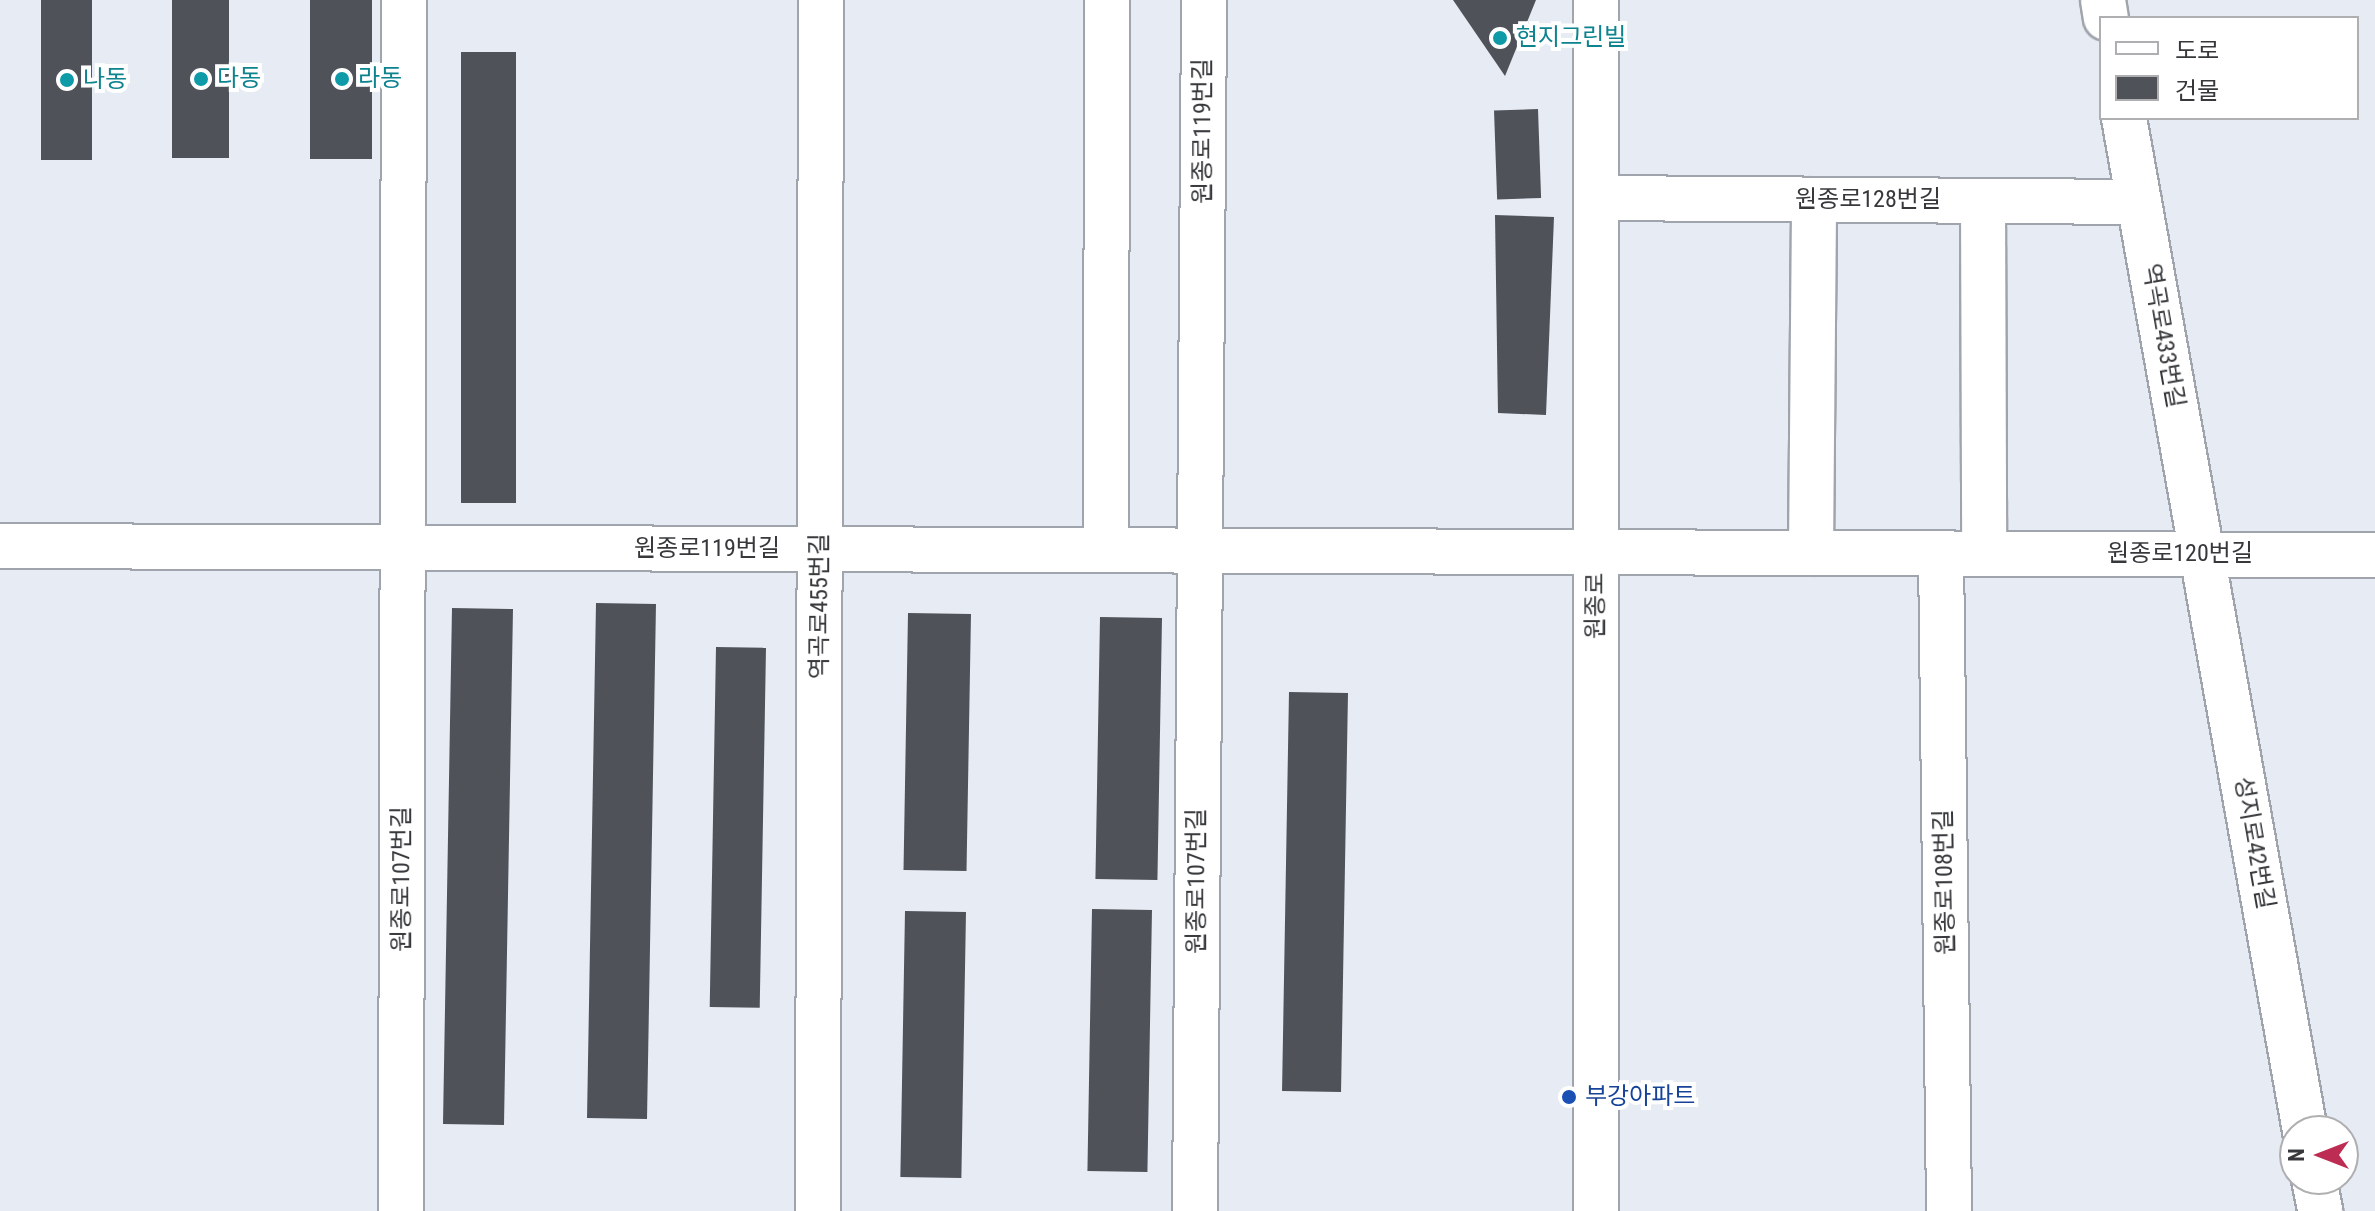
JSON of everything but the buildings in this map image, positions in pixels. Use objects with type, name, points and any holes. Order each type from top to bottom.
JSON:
[{"type":"street","points":[[403,548],[404,0]]},
{"type":"street","name":"역곡로455번길","points":[[818,1211],[821,0]]},
{"type":"street","points":[[1106,550],[1107,0]]},
{"type":"street","name":"원종로119번길","points":[[1200,551],[1204,0]]},
{"type":"street","name":"원종로","points":[[1596,0],[1596,1211]]},
{"type":"street","name":"역곡로433번길","points":[[2124,120],[2202,554]]},
{"type":"street","name":"원종로128번길","points":[[1596,198],[2139,202]]},
{"type":"street","points":[[1811,553],[1814,200]]},
{"type":"street","points":[[1983,201],[1984,553]]},
{"type":"street","name":"원종로119번길","points":[[0,546],[1596,552]]},
{"type":"street","name":"원종로107번길","points":[[401,1211],[403,548]]},
{"type":"street","name":"원종로107번길","points":[[1195,1211],[1200,551]]},
{"type":"street","name":"원종로120번길","points":[[1596,552],[2375,555]]},
{"type":"street","name":"원종로108번길","points":[[1941,553],[1949,1211]]},
{"type":"street","name":"성지로42번길","points":[[2202,554],[2302,1115]]},
{"type":"place","name":"현지그린빌","points":[[1500,38]]},
{"type":"place","name":"다동","points":[[201,79]]},
{"type":"place","name":"라동","points":[[342,79]]},
{"type":"place","name":"나동","points":[[67,80]]},
{"type":"place","name":"부강아파트","points":[[1569,1097]]}]
